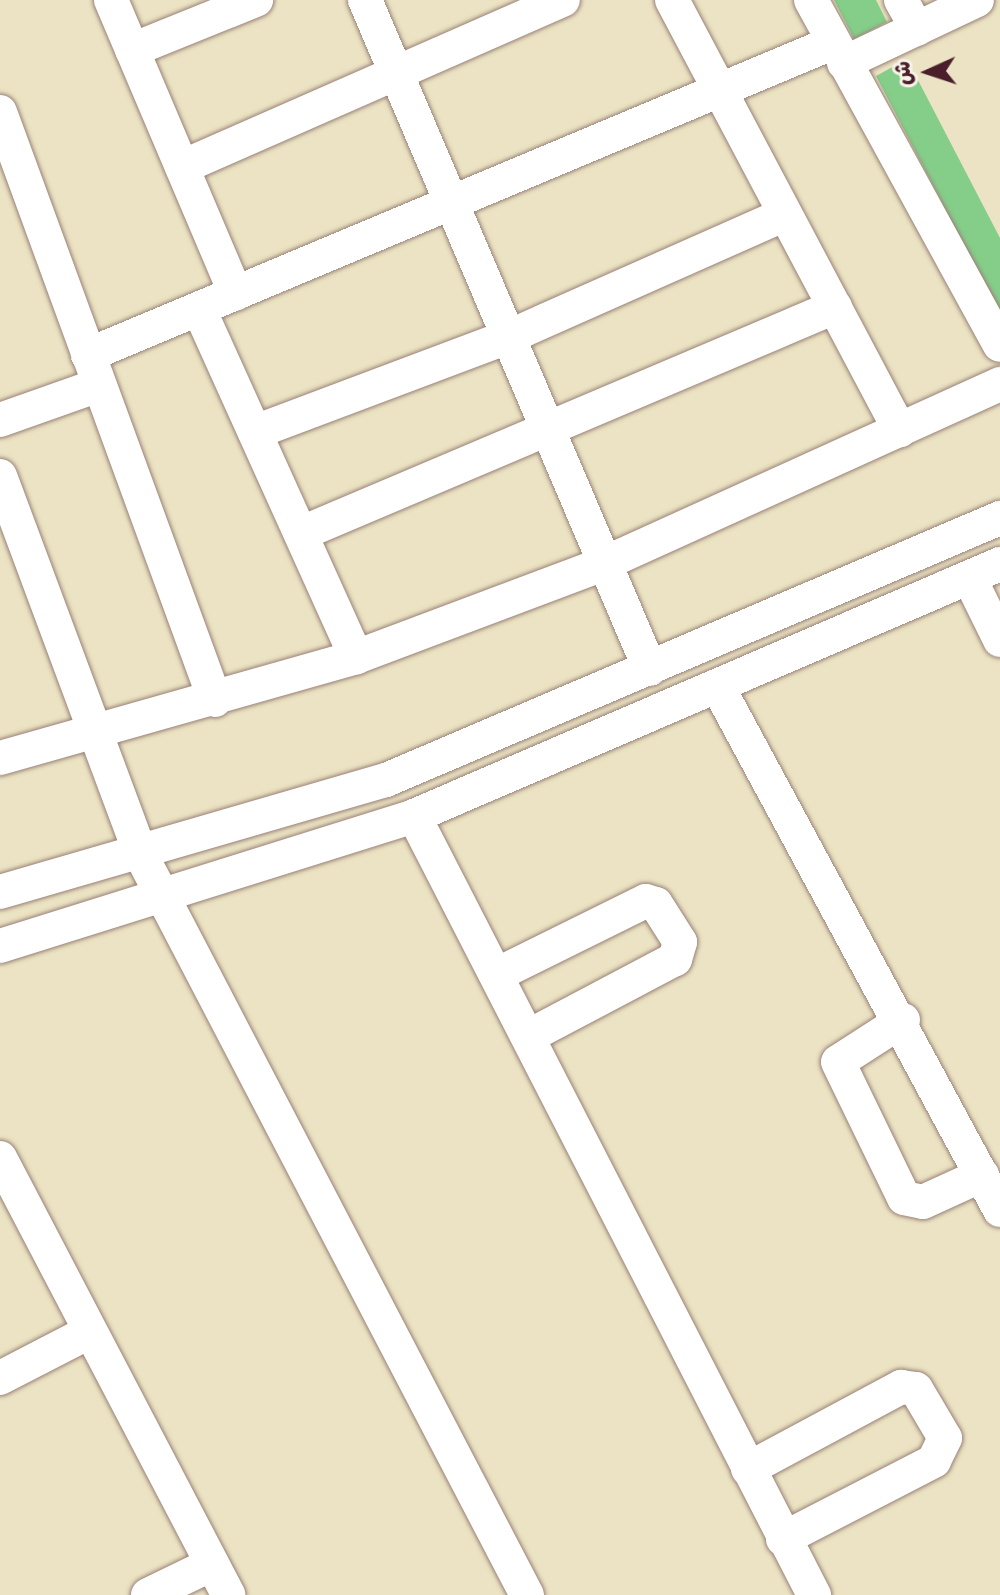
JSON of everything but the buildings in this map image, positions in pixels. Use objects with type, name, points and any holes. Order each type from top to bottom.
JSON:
[{"type":"street","points":[[111,0],[236,294]]},
{"type":"street","points":[[132,50],[256,0]]},
{"type":"street","points":[[365,0],[650,669]]},
{"type":"street","points":[[182,167],[563,0]]},
{"type":"street","points":[[672,0],[900,430]]},
{"type":"street","points":[[811,0],[1000,345]]},
{"type":"street","points":[[0,420],[199,309],[722,92],[838,53],[909,15],[977,0]]},
{"type":"street","points":[[0,112],[215,700]]},
{"type":"street","points":[[255,432],[508,337],[785,214]]},
{"type":"street","points":[[302,533],[835,307]]},
{"type":"street","points":[[199,309],[356,657]]},
{"type":"street","points":[[0,758],[215,700],[356,657],[603,564],[1000,384]]},
{"type":"street","points":[[0,476],[99,731],[140,853],[527,1595]]},
{"type":"street","points":[[0,892],[386,780],[1000,518]]},
{"type":"street","points":[[0,946],[163,899],[414,816],[719,689],[1000,564]]},
{"type":"street","points":[[970,579],[1000,640]]},
{"type":"street","points":[[719,689],[903,1020],[1000,1210]]},
{"type":"street","points":[[414,816],[814,1595]]},
{"type":"street","points":[[496,975],[646,901],[656,904],[680,942],[675,959],[529,1036]]},
{"type":"street","points":[[903,1020],[838,1062],[904,1198],[923,1202],[982,1175]]},
{"type":"street","points":[[0,1158],[228,1595]]},
{"type":"street","points":[[0,1378],[89,1332]]},
{"type":"street","points":[[748,1469],[901,1387],[916,1389],[945,1438],[934,1461],[783,1539]]},
{"type":"street","points":[[148,1595],[212,1564]]},
{"type":"green space","points":[[834,0],[876,0],[887,22],[854,39]]},
{"type":"green space","points":[[907,59],[1000,238],[1000,314],[876,76]]}]
